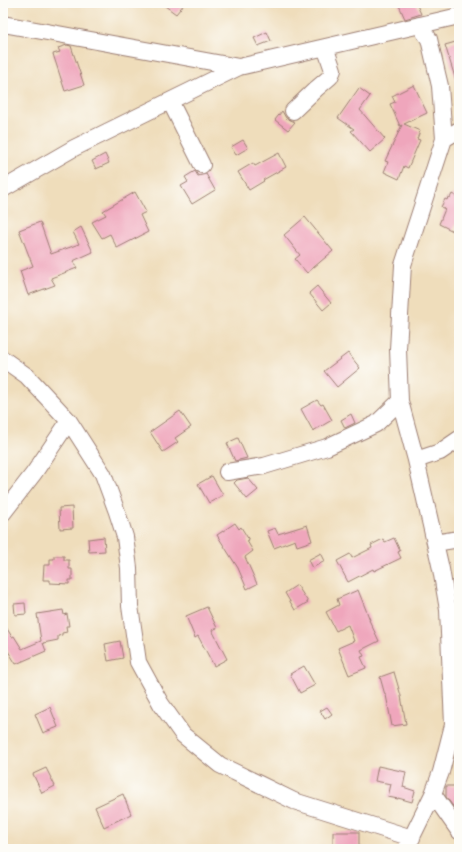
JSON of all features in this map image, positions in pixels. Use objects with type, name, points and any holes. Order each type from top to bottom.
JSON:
[{"type":"street","points":[[3,189],[74,148],[135,116],[170,101],[239,66],[459,16]]},
{"type":"street","points":[[3,24],[239,66]]},
{"type":"street","points":[[3,359],[27,376],[69,421],[103,474],[125,537],[129,568],[130,606],[138,662],[161,704],[183,736],[220,765],[294,801],[409,844],[433,794],[441,772],[453,725],[454,640],[435,543],[416,460],[400,401],[398,349],[404,265],[444,139],[440,86],[429,38],[419,25]]},
{"type":"street","points":[[293,111],[330,77],[334,70],[325,47]]},
{"type":"street","points":[[170,101],[202,165]]},
{"type":"street","points":[[444,139],[459,130]]},
{"type":"street","points":[[227,472],[264,466],[327,447],[376,424],[400,401]]},
{"type":"street","points":[[3,513],[34,473],[69,421]]},
{"type":"street","points":[[416,460],[440,452],[459,439]]},
{"type":"street","points":[[435,543],[459,539]]},
{"type":"street","points":[[433,794],[457,826]]},
{"type":"building","points":[[161,3],[185,3],[176,14]]},
{"type":"building","points":[[398,3],[416,3],[421,14],[405,19]]},
{"type":"building","points":[[267,32],[271,41],[258,46],[254,38]]},
{"type":"building","points":[[459,41],[459,84],[457,84],[445,45]]},
{"type":"building","points":[[67,45],[71,46],[84,85],[65,91],[53,54],[60,52],[58,48]]},
{"type":"building","points":[[414,85],[427,113],[404,124],[420,131],[417,139],[420,140],[408,168],[404,166],[399,179],[384,172],[388,162],[385,161],[402,125],[400,126],[390,104],[395,102],[392,96]]},
{"type":"building","points":[[359,88],[370,96],[360,110],[385,139],[370,152],[351,131],[354,129],[338,118]]},
{"type":"building","points":[[282,111],[286,118],[295,122],[288,130],[275,120]]},
{"type":"building","points":[[243,140],[248,148],[236,155],[231,147]]},
{"type":"building","points":[[279,153],[286,167],[249,190],[238,172],[253,163],[255,166]]},
{"type":"building","points":[[105,154],[109,163],[96,169],[92,161]]},
{"type":"building","points":[[195,171],[198,176],[206,174],[215,190],[192,204],[181,186],[188,182],[185,177]]},
{"type":"building","points":[[135,192],[146,212],[140,215],[148,232],[117,248],[110,234],[102,238],[92,222],[106,215],[103,211]]},
{"type":"building","points":[[452,194],[459,198],[459,217],[453,231],[439,224],[445,209],[441,207],[445,199],[447,200],[448,197],[450,198]]},
{"type":"building","points":[[305,217],[333,251],[307,273],[295,259],[300,255],[284,235]]},
{"type":"building","points":[[40,222],[51,254],[79,244],[73,232],[81,227],[93,252],[73,261],[77,268],[51,278],[55,285],[28,295],[20,271],[33,266],[19,230]]},
{"type":"building","points":[[317,286],[331,303],[323,310],[309,293]]},
{"type":"building","points":[[348,353],[360,368],[337,387],[324,371]]},
{"type":"building","points":[[317,400],[321,405],[323,404],[332,420],[313,431],[301,409]]},
{"type":"building","points":[[180,411],[191,427],[175,438],[178,442],[163,452],[150,432]]},
{"type":"building","points":[[351,414],[355,423],[345,428],[341,420]]},
{"type":"building","points":[[238,438],[247,458],[235,461],[227,443]]},
{"type":"building","points":[[212,476],[223,495],[209,503],[198,484]]},
{"type":"building","points":[[248,478],[258,490],[247,499],[234,483],[237,480]]},
{"type":"building","points":[[72,507],[73,528],[60,529],[59,508]]},
{"type":"building","points":[[235,523],[239,529],[241,527],[249,540],[247,541],[253,551],[245,557],[257,584],[247,589],[238,568],[217,535]]},
{"type":"building","points":[[307,525],[312,541],[297,546],[295,540],[274,548],[267,531],[275,528],[278,534]]},
{"type":"building","points":[[104,537],[105,551],[89,552],[88,539]]},
{"type":"building","points":[[394,538],[400,551],[398,552],[401,558],[374,571],[373,569],[348,582],[337,561],[350,554],[352,558],[372,548],[371,545],[383,539],[385,542]]},
{"type":"building","points":[[321,553],[325,561],[312,568],[308,560]]},
{"type":"building","points":[[54,556],[64,556],[64,560],[69,560],[69,569],[72,569],[72,580],[69,580],[69,584],[50,583],[50,580],[43,580],[44,565],[50,565],[50,559],[54,559]]},
{"type":"building","points":[[297,585],[308,602],[295,610],[285,593]]},
{"type":"building","points":[[358,590],[369,620],[379,641],[361,650],[364,656],[361,657],[366,668],[349,675],[338,648],[354,641],[348,625],[336,631],[326,612],[339,605],[337,599]]},
{"type":"building","points":[[25,603],[26,614],[15,615],[14,604]]},
{"type":"building","points":[[207,607],[217,628],[212,630],[227,659],[214,666],[198,636],[195,638],[186,616]]},
{"type":"building","points":[[63,610],[64,615],[67,614],[69,626],[66,626],[67,632],[58,636],[58,640],[43,643],[46,651],[16,664],[3,643],[3,622],[12,637],[14,636],[22,649],[41,641],[37,614]]},
{"type":"building","points":[[120,641],[123,658],[108,661],[105,644]]},
{"type":"building","points":[[304,666],[315,685],[300,693],[290,674]]},
{"type":"building","points":[[394,672],[401,696],[406,724],[392,726],[386,695],[380,677]]},
{"type":"building","points":[[50,707],[58,727],[43,733],[35,714]]},
{"type":"building","points":[[327,707],[332,714],[325,719],[320,711]]},
{"type":"building","points":[[378,766],[406,772],[403,787],[415,791],[412,802],[388,797],[391,784],[375,781]]},
{"type":"building","points":[[46,768],[55,786],[42,793],[33,774]]},
{"type":"building","points":[[446,786],[459,786],[459,814],[446,797]]},
{"type":"building","points":[[123,794],[131,814],[104,827],[95,807]]},
{"type":"building","points":[[333,832],[359,832],[359,849],[333,849]]}]
